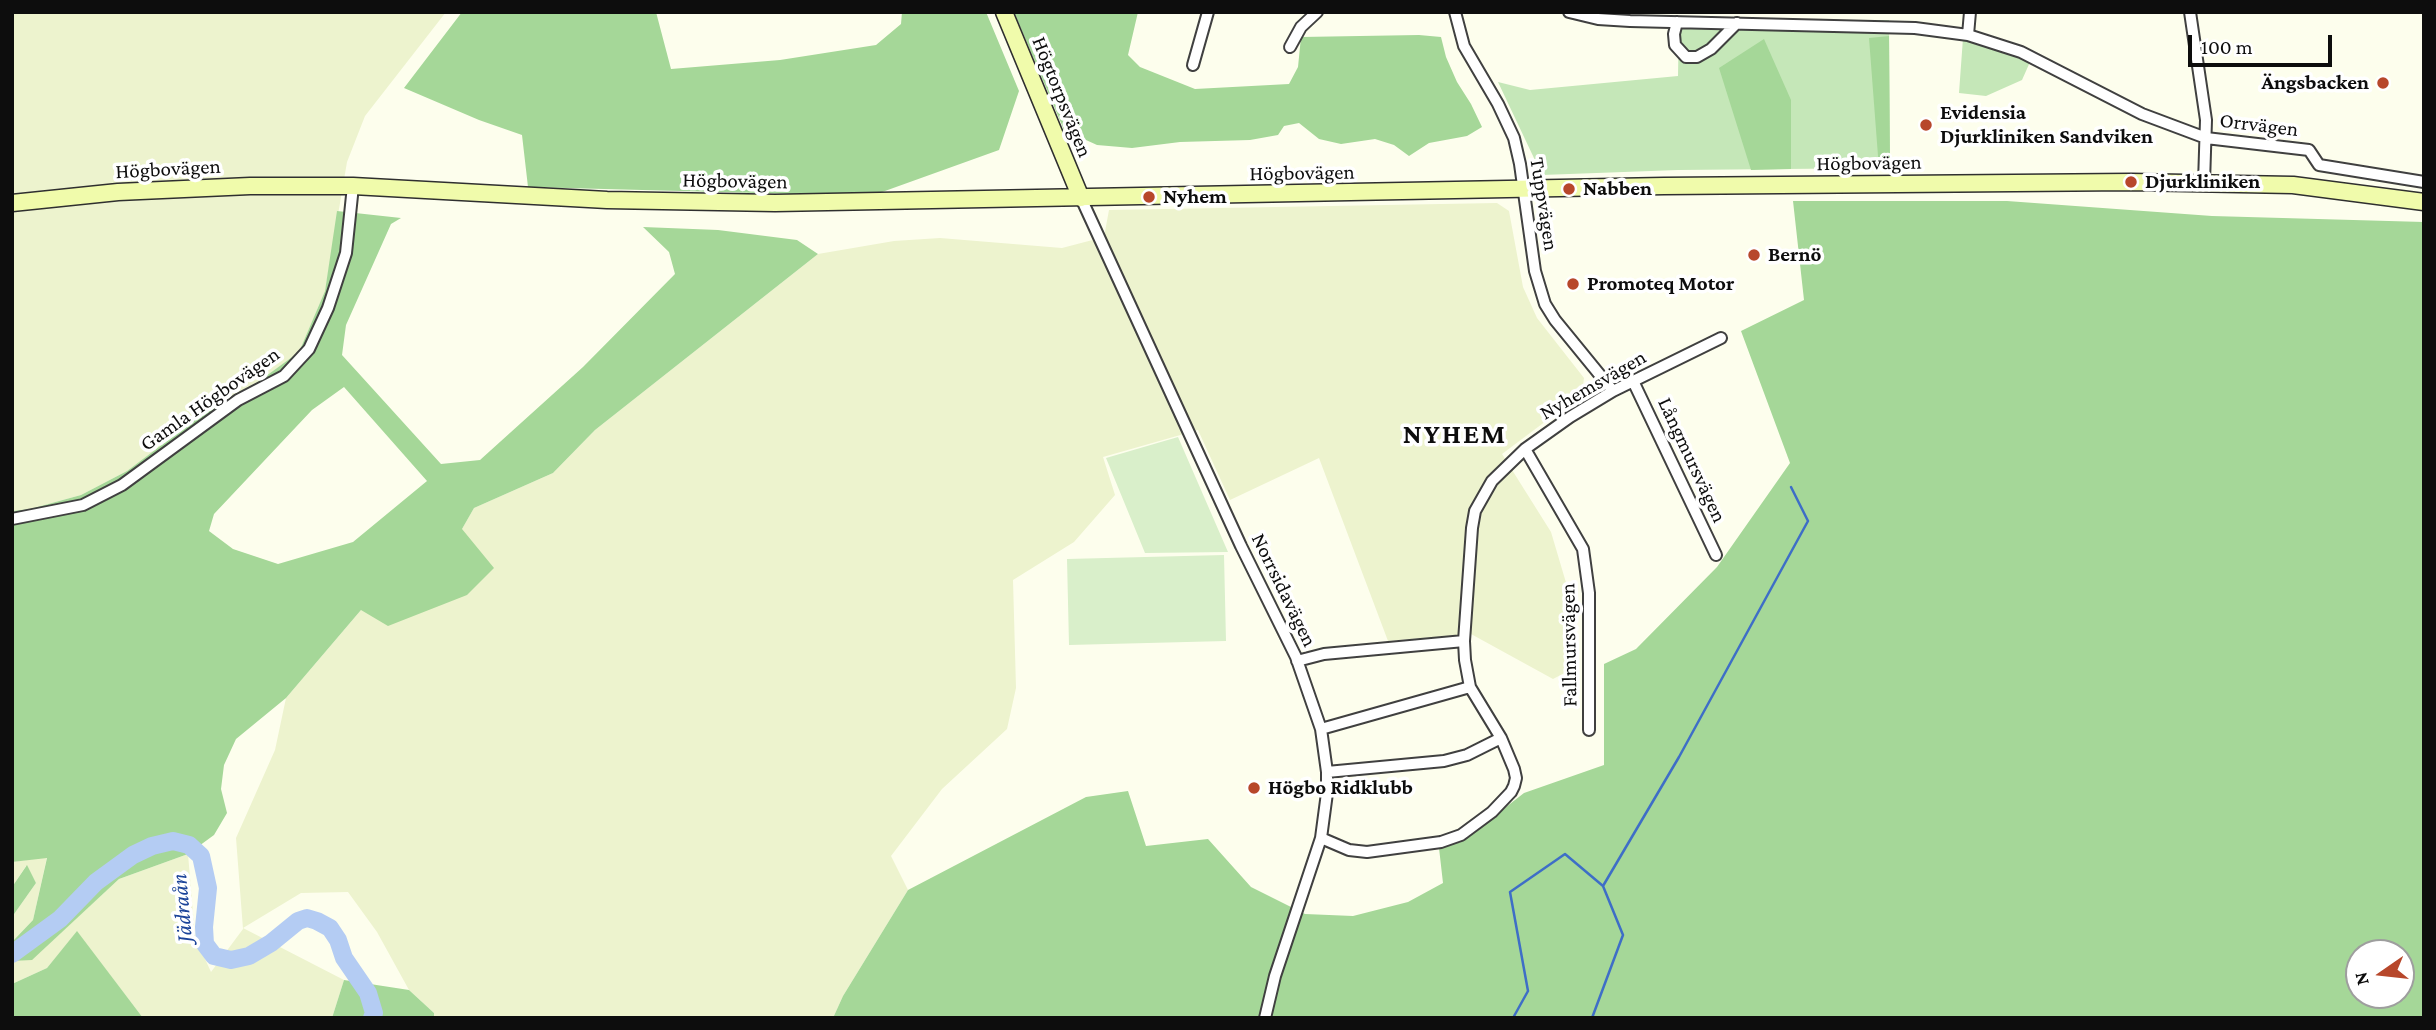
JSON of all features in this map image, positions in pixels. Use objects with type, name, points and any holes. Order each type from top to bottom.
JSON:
[{"type":"main road","name":"Högtorpsvägen","points":[[1004,12],[1082,198]]},
{"type":"main road","name":"Högbovägen","points":[[12,203],[131,191],[250,186],[353,186],[607,200],[775,203],[1705,186],[2204,183],[2293,185],[2424,202]]},
{"type":"street","points":[[1193,65],[1208,12]]},
{"type":"street","points":[[1290,47],[1301,27],[1317,12]]},
{"type":"street","name":"Tuppvägen","points":[[1455,12],[1464,46],[1508,123],[1520,164],[1535,271],[1545,304],[1613,391]]},
{"type":"street","points":[[1569,12],[1598,19],[1915,28],[1968,35],[2021,52],[2142,114],[2206,138]]},
{"type":"street","points":[[1968,35],[1970,12]]},
{"type":"street","name":"Orrvägen","points":[[2190,12],[2206,120],[2204,183]]},
{"type":"street","points":[[1677,22],[1675,45],[1686,57],[1697,57],[1711,49],[1737,23]]},
{"type":"street","name":"Orrvägen","points":[[2206,138],[2309,150],[2319,165],[2424,182]]},
{"type":"street","name":"Gamla Högbovägen","points":[[12,519],[83,505],[121,485],[238,400],[284,376],[309,349],[328,308],[345,253],[353,186]]},
{"type":"street","name":"Norrsidavägen","points":[[1082,198],[1241,546],[1297,661],[1321,729],[1327,772],[1321,838],[1275,976],[1265,1018]]},
{"type":"street","name":"Nyhemsvägen","points":[[1501,738],[1470,687],[1465,660],[1464,641],[1475,511],[1492,481],[1525,449],[1570,417],[1613,391],[1721,338]]},
{"type":"street","name":"Långmursvägen","points":[[1633,381],[1716,555]]},
{"type":"street","name":"Fallmursvägen","points":[[1525,449],[1583,549],[1589,593],[1589,730]]},
{"type":"street","points":[[1297,661],[1324,654],[1464,641]]},
{"type":"street","points":[[1321,729],[1470,687]]},
{"type":"street","points":[[1321,838],[1349,850],[1367,852],[1441,842],[1461,835],[1492,812],[1511,792],[1516,778],[1501,738],[1467,755],[1444,761],[1327,772]]},
{"type":"green space","points":[[12,12],[446,12],[365,116],[347,162],[325,291],[299,352],[255,384],[196,419],[127,471],[81,495],[30,509],[12,511]]},
{"type":"green space","points":[[462,12],[656,12],[671,69],[780,60],[876,45],[901,24],[902,12],[986,12],[1019,91],[999,150],[871,196],[528,187],[522,135],[404,88]]},
{"type":"green space","points":[[1014,12],[1138,12],[1128,55],[1140,67],[1195,89],[1289,84],[1298,67],[1301,37],[1441,37],[1457,82],[1482,127],[1467,136],[1429,143],[1409,156],[1394,145],[1375,139],[1341,144],[1319,139],[1299,123],[1284,126],[1278,135],[1250,140],[1180,142],[1132,148],[1097,145],[1064,130]]},
{"type":"green space","points":[[1679,17],[1777,21],[1889,20],[1890,168],[1678,170],[1542,175],[1498,82],[1530,90],[1678,76]]},
{"type":"green space","points":[[1889,36],[1890,168],[1879,169],[1869,38]]},
{"type":"green space","points":[[1963,38],[2030,62],[2022,80],[1986,96],[1959,93]]},
{"type":"green space","points":[[1764,39],[1791,100],[1791,169],[1751,170],[1719,68]]},
{"type":"green space","points":[[1793,201],[2007,201],[2212,216],[2424,222],[2424,1018],[833,1018],[843,996],[908,890],[1086,797],[1128,791],[1146,846],[1208,839],[1251,887],[1305,914],[1353,916],[1408,902],[1443,883],[1439,848],[1461,842],[1524,793],[1604,765],[1604,664],[1636,649],[1717,567],[1790,463],[1741,331],[1804,300]]},
{"type":"green space","points":[[1497,203],[1509,211],[1523,287],[1537,318],[1584,378],[1582,394],[1502,454],[1551,532],[1567,586],[1574,668],[1553,679],[1471,634],[1388,641],[1319,458],[1230,500],[1198,430],[1103,457],[1115,495],[1074,542],[1013,580],[1016,688],[1007,729],[942,789],[891,856],[908,890],[843,996],[833,1018],[434,1018],[434,1013],[409,990],[377,932],[348,892],[301,893],[243,928],[344,980],[332,1018],[143,1018],[77,932],[47,968],[12,984],[12,961],[32,959],[119,879],[188,854],[195,937],[211,972],[243,929],[236,838],[275,750],[286,698],[361,610],[462,529],[474,508],[553,473],[595,430],[818,254],[894,241],[940,238],[1062,248],[1104,237],[1109,210]]},
{"type":"green space","points":[[337,211],[401,218],[391,224],[346,325],[342,355],[441,464],[480,460],[583,367],[675,274],[669,252],[643,227],[718,230],[797,240],[818,254],[595,430],[553,473],[474,508],[462,529],[494,568],[467,595],[388,626],[361,610],[286,698],[236,739],[224,765],[221,789],[227,813],[214,835],[188,854],[119,879],[32,960],[12,961],[12,942],[33,920],[47,858],[12,862],[12,511],[30,509],[81,495],[127,471],[196,419],[255,384],[299,352],[325,291]],"holes":[[[344,387],[427,481],[353,542],[278,564],[233,549],[209,531],[214,514],[312,410]]]},
{"type":"green space","points":[[1178,437],[1228,552],[1145,553],[1106,458]]},
{"type":"green space","points":[[1224,555],[1226,641],[1069,645],[1067,559]]},
{"type":"green space","points":[[47,857],[33,920],[12,942],[12,917],[36,883],[26,866],[12,887],[12,862]]},
{"type":"green space","points":[[27,865],[36,883],[12,917],[12,887]]},
{"type":"green space","points":[[77,931],[143,1018],[12,1018],[12,984],[47,968]]},
{"type":"green space","points":[[344,980],[409,990],[434,1013],[434,1018],[332,1018]]},
{"type":"waterway","points":[[1592,1018],[1623,935],[1603,886],[1679,757],[1808,521],[1791,487]]},
{"type":"waterway","name":"Jädraån","points":[[12,954],[60,919],[96,882],[133,855],[152,846],[173,841],[189,845],[201,856],[208,888],[205,944],[214,956],[231,960],[249,956],[271,943],[298,921],[307,918],[317,921],[330,928],[338,940],[344,958],[368,993],[374,1013],[372,1018]]},
{"type":"waterway","points":[[1513,1018],[1528,991],[1510,892],[1565,854],[1603,886]]},
{"type":"place","name":"Ängsbacken","points":[[2383,83]]},
{"type":"place","name":"Evidensia Djurkliniken Sandviken","points":[[1926,125]]},
{"type":"place","name":"Djurkliniken","points":[[2131,182]]},
{"type":"place","name":"Nabben","points":[[1569,189]]},
{"type":"place","name":"Nyhem","points":[[1149,197]]},
{"type":"place","name":"Bernö","points":[[1754,255]]},
{"type":"place","name":"Promoteq Motor","points":[[1573,284]]},
{"type":"place","name":"Högbo Ridklubb","points":[[1254,788]]},
{"type":"district","name":"NYHEM","points":[[1455,434]]}]
